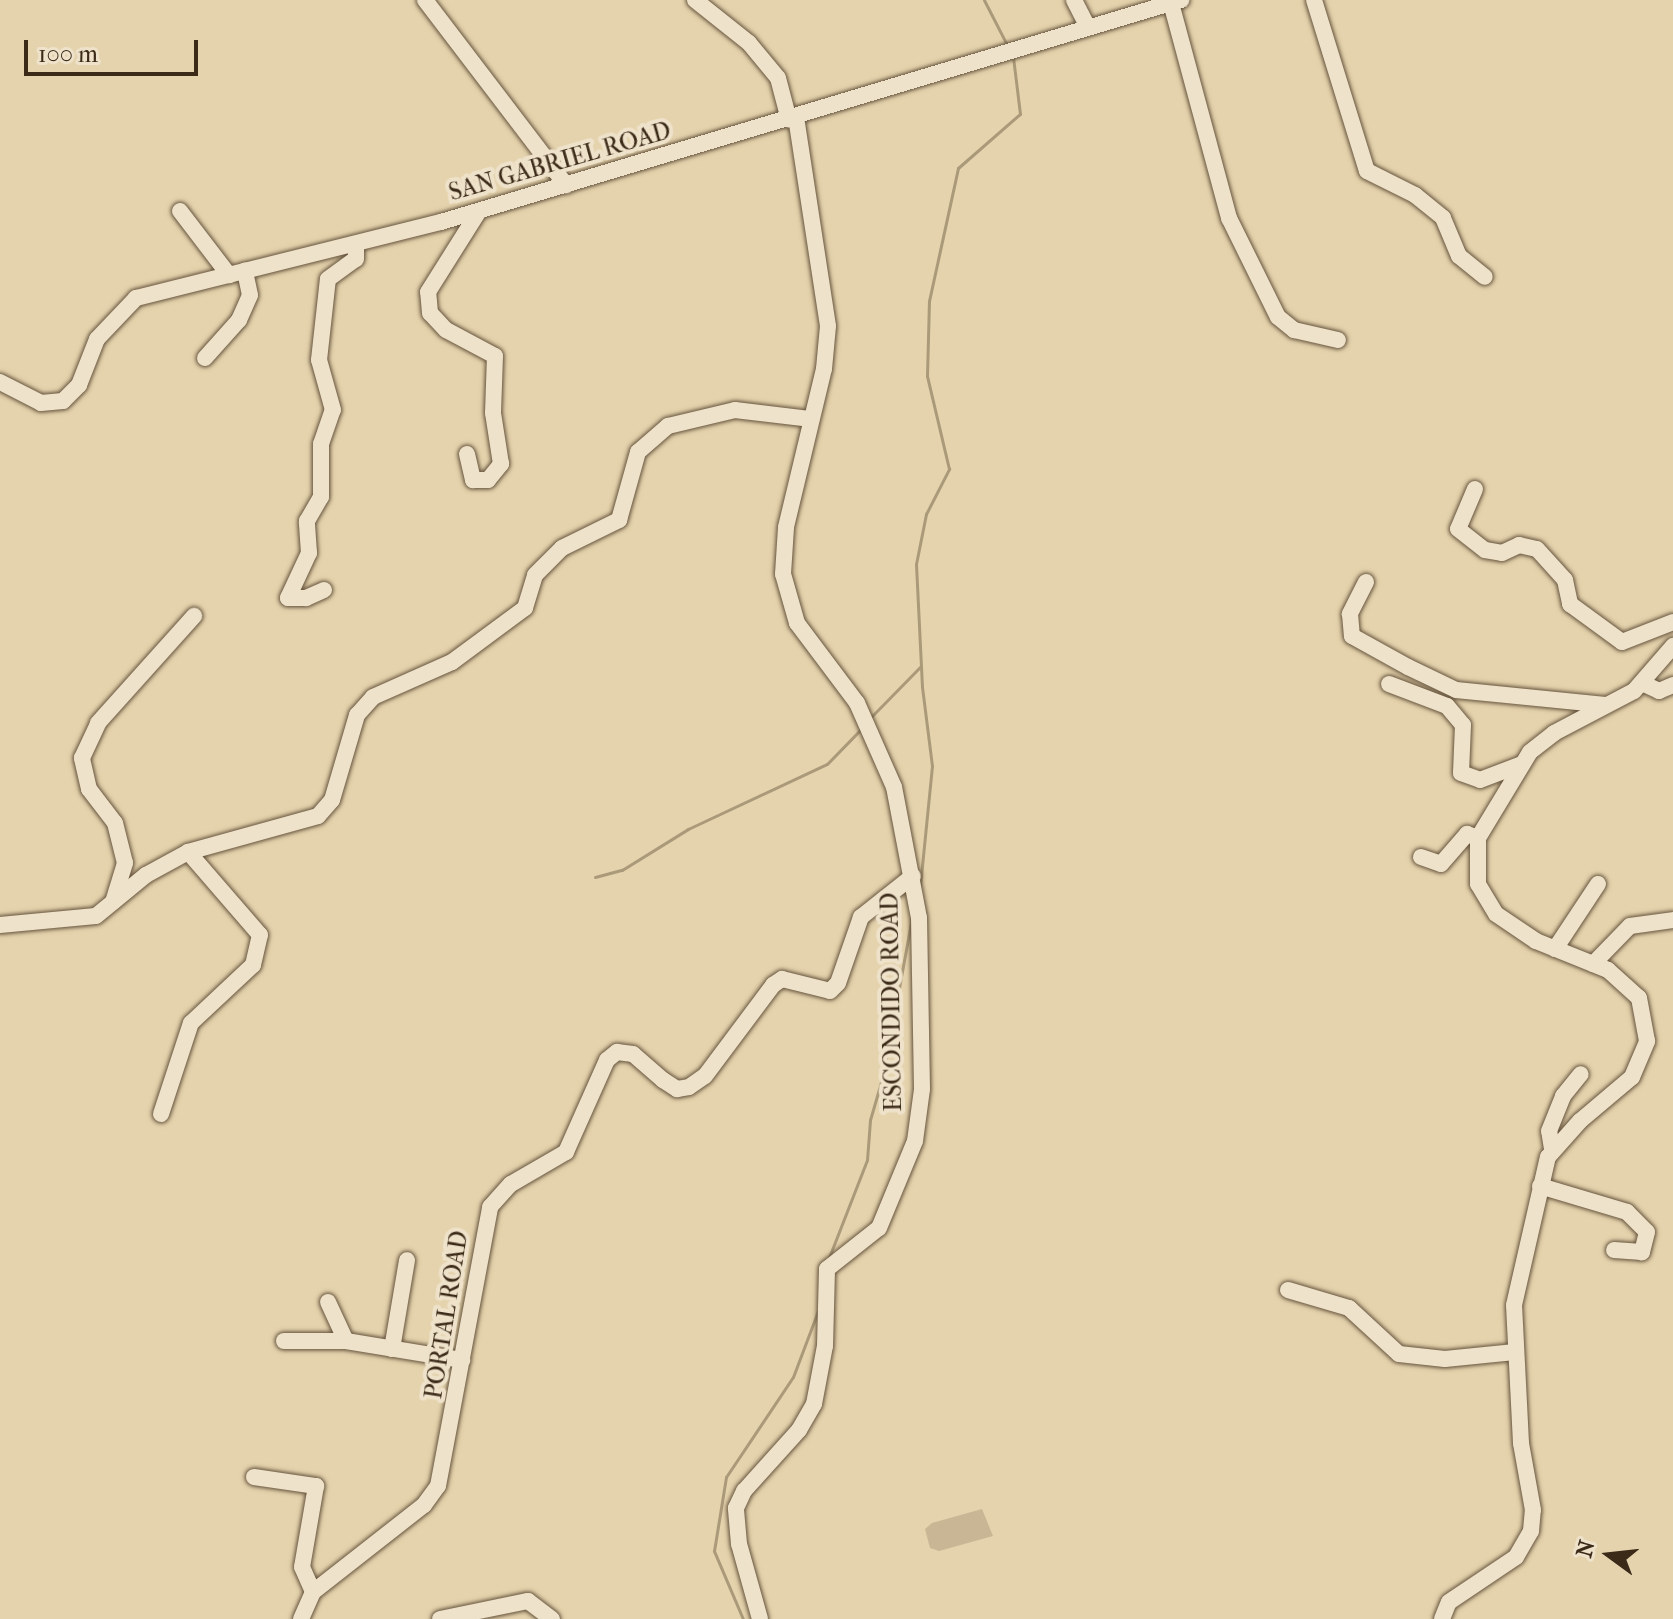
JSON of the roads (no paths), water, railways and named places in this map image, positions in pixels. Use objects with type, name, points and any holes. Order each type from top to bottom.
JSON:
[{"type":"street","points":[[425,0],[566,185]]},
{"type":"street","name":"ESCONDIDO ROAD","points":[[695,0],[749,43],[778,78],[793,119],[827,308],[824,369],[786,527],[785,587],[804,635],[857,703],[881,749],[913,876],[919,918],[919,1124],[879,1228],[827,1269],[825,1346],[814,1404],[799,1430],[750,1483],[736,1508],[739,1544],[760,1619]]},
{"type":"street","points":[[1074,0],[1088,28]]},
{"type":"street","points":[[1314,0],[1367,171],[1415,195],[1443,218],[1459,256],[1485,277]]},
{"type":"street","points":[[1176,2],[1229,218],[1278,317],[1294,330],[1338,340]]},
{"type":"street","name":"SAN GABRIEL ROAD","points":[[0,382],[41,403],[63,401],[79,385],[97,339],[136,298],[479,211],[1176,2]]},
{"type":"street","points":[[180,211],[237,273],[250,295],[239,320],[205,358]]},
{"type":"street","points":[[467,454],[473,480],[488,480],[501,464],[493,413],[495,356],[446,330],[430,313],[428,292],[479,211]]},
{"type":"street","points":[[324,590],[306,598],[288,598],[309,553],[307,521],[321,497],[321,444],[333,410],[319,360],[328,279],[356,259],[356,244]]},
{"type":"street","points":[[0,925],[96,916],[146,875],[188,852],[318,816],[332,800],[357,715],[373,697],[452,662],[525,608],[535,575],[562,548],[619,520],[638,452],[668,426],[735,410],[811,419]]},
{"type":"street","points":[[1475,489],[1458,529],[1485,550],[1502,553],[1519,545],[1537,549],[1565,580],[1570,604],[1622,642],[1673,622]]},
{"type":"street","points":[[1366,582],[1350,614],[1352,636],[1408,667],[1456,690],[1607,705]]},
{"type":"street","points":[[113,902],[125,863],[115,823],[89,789],[82,758],[98,723],[194,616]]},
{"type":"street","points":[[1552,1149],[1632,1077],[1647,1041],[1639,998],[1608,970],[1555,949],[1510,926],[1491,907],[1478,884],[1478,838],[1522,764],[1544,739],[1642,683],[1673,646]]},
{"type":"street","points":[[1642,683],[1659,691],[1673,685]]},
{"type":"street","points":[[1389,684],[1447,706],[1463,725],[1461,773],[1480,780],[1522,764]]},
{"type":"street","points":[[1421,857],[1441,864],[1467,834],[1478,838]]},
{"type":"street","points":[[161,1114],[191,1023],[253,965],[260,935],[188,852]]},
{"type":"street","name":"PORTAL ROAD","points":[[301,1619],[313,1592],[424,1505],[438,1486],[490,1207],[511,1184],[566,1152],[607,1060],[617,1052],[633,1054],[677,1089],[689,1087],[705,1076],[773,985],[782,979],[830,991],[838,983],[861,917],[913,876]]},
{"type":"street","points":[[1555,949],[1598,884]]},
{"type":"street","points":[[1593,964],[1630,926],[1673,920]]},
{"type":"street","points":[[1442,1619],[1449,1602],[1516,1557],[1531,1531],[1533,1510],[1522,1457],[1514,1305],[1540,1186],[1552,1149],[1549,1131],[1563,1096],[1581,1074]]},
{"type":"street","points":[[1540,1186],[1627,1212],[1647,1232],[1642,1252],[1614,1250]]},
{"type":"street","points":[[392,1349],[407,1260]]},
{"type":"street","points":[[1288,1290],[1349,1308],[1399,1354],[1445,1359],[1515,1352]]},
{"type":"street","points":[[328,1302],[346,1341]]},
{"type":"street","points":[[284,1341],[346,1341],[462,1360]]},
{"type":"street","points":[[254,1477],[316,1486],[302,1567],[313,1592]]},
{"type":"street","points":[[440,1619],[528,1601],[552,1619]]},
{"type":"waterway","points":[[984,0],[1008,47]]},
{"type":"waterway","points":[[920,886],[932,766],[922,687],[916,564],[926,514],[949,469],[927,376],[929,301],[958,168],[1020,114],[1013,57]]},
{"type":"waterway","points":[[871,717],[921,666]]},
{"type":"waterway","points":[[595,877],[622,870],[688,829],[827,764],[861,729]]},
{"type":"waterway","points":[[828,1260],[867,1160],[870,1120],[883,1075],[912,917]]},
{"type":"waterway","points":[[743,1619],[714,1551],[726,1477],[793,1377],[818,1311]]}]
